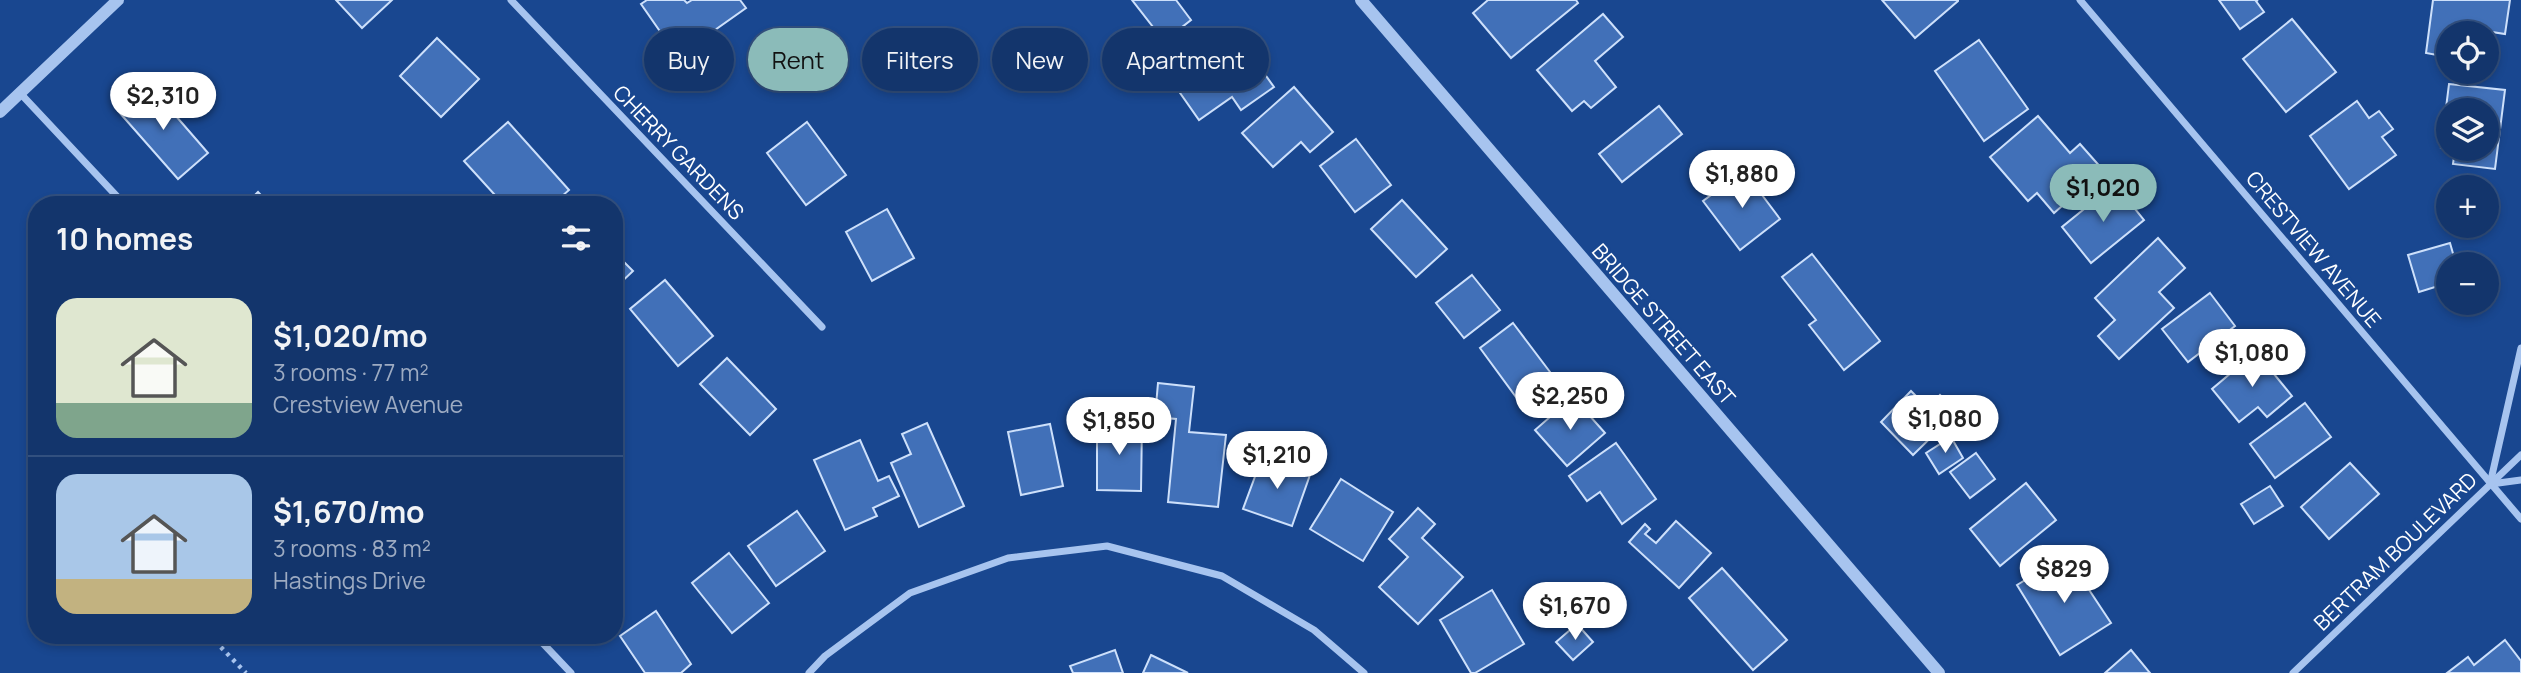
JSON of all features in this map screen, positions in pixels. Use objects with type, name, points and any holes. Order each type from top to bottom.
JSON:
[{"type":"street","points":[[0,112],[118,0]]},
{"type":"street","name":"CHERRY GARDENS","points":[[510,0],[822,327]]},
{"type":"street","name":"BRIDGE STREET EAST","points":[[1361,0],[1938,673]]},
{"type":"street","name":"CRESTVIEW AVENUE","points":[[2081,0],[2521,519]]},
{"type":"street","points":[[20,93],[117,196]]},
{"type":"street","points":[[2521,348],[2490,484],[2521,480]]},
{"type":"street","name":"BERTRAM BOULEVARD","points":[[2293,673],[2521,454]]},
{"type":"street","points":[[809,673],[825,656],[910,593],[1008,558],[1107,546],[1222,576],[1314,629],[1364,673]]},
{"type":"street","points":[[544,644],[571,673]]},
{"type":"path","points":[[218,644],[246,673]]},
{"type":"building","points":[[336,0],[392,0],[362,28]]},
{"type":"building","points":[[647,0],[684,0],[687,3],[692,0],[740,0],[746,8],[718,28],[658,28],[641,4]]},
{"type":"building","points":[[1132,0],[1176,0],[1191,20],[1181,28],[1154,28]]},
{"type":"building","points":[[1488,0],[1576,0],[1578,3],[1511,58],[1473,13]]},
{"type":"building","points":[[1882,0],[1958,0],[1958,1],[1915,38]]},
{"type":"building","points":[[2219,0],[2258,0],[2256,1],[2264,12],[2240,29]]},
{"type":"building","points":[[2433,0],[2510,0],[2505,34],[2499,33],[2499,21],[2436,21],[2436,55],[2426,53]]},
{"type":"building","points":[[1603,14],[1623,37],[1595,61],[1616,87],[1591,108],[1584,101],[1572,111],[1537,70]]},
{"type":"building","points":[[2292,19],[2336,72],[2286,112],[2243,59]]},
{"type":"building","points":[[437,38],[479,79],[441,117],[400,76]]},
{"type":"building","points":[[1979,40],[2028,109],[1984,141],[1935,71]]},
{"type":"building","points":[[2449,84],[2505,90],[2499,137],[2499,98],[2447,98]]},
{"type":"building","points":[[149,85],[208,153],[178,179],[119,112]]},
{"type":"building","points":[[1294,87],[1333,132],[1310,152],[1301,142],[1273,167],[1242,133]]},
{"type":"building","points":[[1179,91],[1268,91],[1241,110],[1232,97],[1199,120]]},
{"type":"building","points":[[2357,101],[2369,118],[2379,111],[2393,129],[2382,137],[2396,155],[2349,189],[2310,136]]},
{"type":"building","points":[[1659,106],[1682,134],[1622,182],[1599,154]]},
{"type":"building","points":[[2038,116],[2070,153],[2080,144],[2103,170],[2054,213],[2037,193],[2028,201],[1990,157]]},
{"type":"building","points":[[508,122],[569,190],[562,196],[496,196],[464,161]]},
{"type":"building","points":[[807,122],[846,175],[806,205],[767,153]]},
{"type":"building","points":[[1356,139],[1391,185],[1355,212],[1320,166]]},
{"type":"building","points":[[2453,161],[2496,161],[2495,169],[2453,164]]},
{"type":"building","points":[[1744,171],[1780,219],[1740,250],[1703,201]]},
{"type":"building","points":[[2115,184],[2144,220],[2091,263],[2062,227]]},
{"type":"building","points":[[1402,200],[1447,249],[1416,277],[1371,229]]},
{"type":"building","points":[[887,209],[914,258],[872,281],[846,232]]},
{"type":"building","points":[[2158,238],[2185,268],[2159,292],[2174,308],[2119,359],[2098,336],[2115,320],[2095,298]]},
{"type":"building","points":[[2450,243],[2453,252],[2436,252],[2436,287],[2419,292],[2408,255]]},
{"type":"building","points":[[1812,254],[1880,341],[1844,370],[1809,325],[1816,320],[1782,277]]},
{"type":"building","points":[[623,261],[633,271],[623,280]]},
{"type":"building","points":[[1472,275],[1500,310],[1464,338],[1436,303]]},
{"type":"building","points":[[665,280],[713,336],[678,366],[630,309]]},
{"type":"building","points":[[2210,293],[2235,326],[2188,362],[2162,329]]},
{"type":"building","points":[[1513,323],[1550,372],[1516,397],[1480,348]]},
{"type":"building","points":[[2256,352],[2292,396],[2267,417],[2258,407],[2239,422],[2212,389]]},
{"type":"building","points":[[727,358],[776,409],[750,435],[700,384]]},
{"type":"building","points":[[1158,383],[1194,387],[1189,432],[1226,435],[1218,507],[1168,502],[1176,419],[1155,417]]},
{"type":"building","points":[[1911,391],[1928,408],[1940,395],[1957,412],[1913,455],[1881,422]]},
{"type":"building","points":[[1573,397],[1605,433],[1567,466],[1535,430]]},
{"type":"building","points":[[2305,403],[2331,437],[2275,478],[2250,444]]},
{"type":"building","points":[[927,423],[964,506],[919,527],[891,463],[911,454],[902,434]]},
{"type":"building","points":[[1097,423],[1142,423],[1141,491],[1097,490]]},
{"type":"building","points":[[1050,424],[1063,486],[1021,495],[1008,432]]},
{"type":"building","points":[[1951,437],[1963,458],[1939,474],[1926,453]]},
{"type":"building","points":[[860,440],[878,481],[889,476],[899,496],[873,508],[877,516],[845,530],[814,460]]},
{"type":"building","points":[[1616,443],[1656,499],[1622,524],[1600,492],[1587,501],[1569,476]]},
{"type":"building","points":[[1976,453],[1995,479],[1970,498],[1950,472]]},
{"type":"building","points":[[1263,455],[1311,472],[1292,526],[1243,509]]},
{"type":"building","points":[[2350,463],[2379,494],[2329,539],[2301,507]]},
{"type":"building","points":[[1341,479],[1393,512],[1363,561],[1310,529]]},
{"type":"building","points":[[2026,483],[2056,520],[2000,566],[1970,529]]},
{"type":"building","points":[[2270,486],[2283,506],[2254,524],[2241,504]]},
{"type":"building","points":[[1418,508],[1435,524],[1422,538],[1463,577],[1418,624],[1379,587],[1408,557],[1389,539]]},
{"type":"building","points":[[797,511],[825,551],[776,586],[748,546]]},
{"type":"building","points":[[1676,521],[1711,553],[1679,588],[1629,542],[1645,524],[1650,529],[1645,534],[1656,543]]},
{"type":"building","points":[[729,553],[769,603],[732,633],[692,583]]},
{"type":"building","points":[[2066,555],[2111,623],[2060,655],[2017,585]]},
{"type":"building","points":[[1722,568],[1787,640],[1753,670],[1689,598]]},
{"type":"building","points":[[1492,590],[1524,644],[1471,673],[1440,620]]},
{"type":"building","points":[[656,611],[691,664],[681,673],[645,673],[623,640],[623,634]]},
{"type":"building","points":[[1577,624],[1593,642],[1573,660],[1556,642]]},
{"type":"building","points":[[2505,640],[2521,661],[2521,673],[2447,673],[2468,657],[2474,665]]},
{"type":"building","points":[[1115,650],[1123,673],[1073,673],[1070,666]]},
{"type":"building","points":[[2131,650],[2150,673],[2105,673]]},
{"type":"building","points":[[1151,655],[1188,673],[1143,673]]}]
